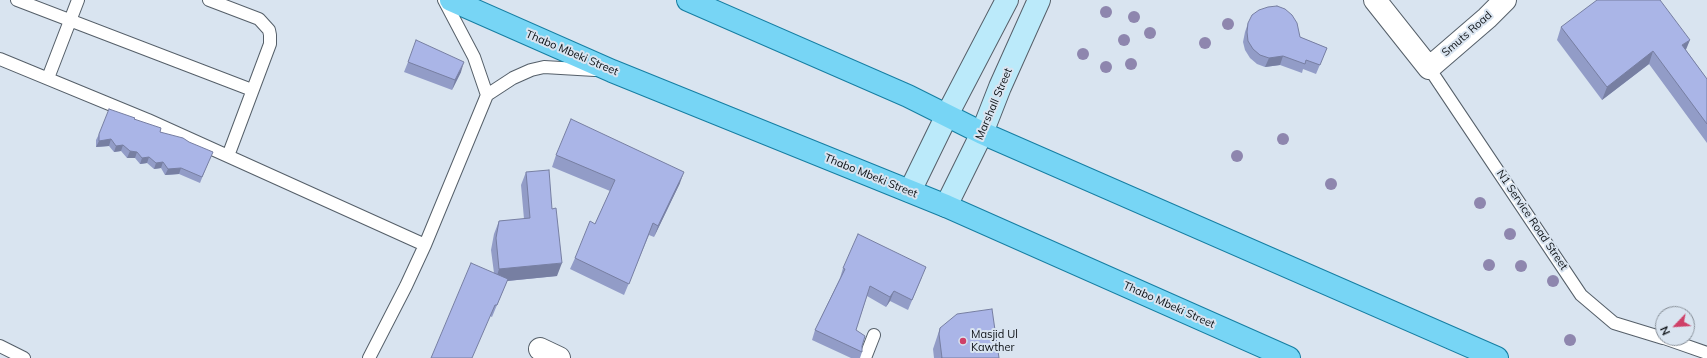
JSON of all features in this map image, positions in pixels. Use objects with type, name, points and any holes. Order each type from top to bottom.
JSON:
[{"type":"main road","name":"Thabo Mbeki Street","points":[[451,0],[612,70],[946,206],[1289,358]]},
{"type":"main road","points":[[688,0],[947,115],[982,133],[1497,358]]},
{"type":"street","points":[[910,192],[947,115],[1007,0]]},
{"type":"street","name":"Marshall Street","points":[[946,206],[982,133],[1000,87],[1039,0]]},
{"type":"street","points":[[1374,0],[1429,68]]},
{"type":"street","name":"Smuts Road","points":[[1429,68],[1487,18],[1505,0]]},
{"type":"lane","points":[[17,0],[252,90]]},
{"type":"lane","points":[[48,78],[78,0]]},
{"type":"lane","points":[[209,0],[259,19],[269,30],[270,44],[228,156]]},
{"type":"lane","points":[[444,0],[474,57],[487,95]]},
{"type":"lane","points":[[0,58],[148,120],[425,244]]},
{"type":"lane","points":[[369,358],[406,286],[425,244],[487,95],[513,78],[530,70],[544,68],[612,70]]},
{"type":"lane","name":"N1 Service Road Street","points":[[1429,68],[1582,295],[1614,323],[1655,336]]},
{"type":"lane","points":[[865,358],[874,335]]},
{"type":"lane","points":[[0,346],[24,358]]},
{"type":"lane","name":"N1 Service Road Street","points":[[1686,346],[1707,353]]},
{"type":"building","points":[[1597,0],[1660,0],[1690,40],[1682,45],[1707,79],[1707,124],[1653,51],[1607,87],[1561,27]]},
{"type":"building","points":[[1277,6],[1285,9],[1292,15],[1297,23],[1300,37],[1327,48],[1320,65],[1306,60],[1305,64],[1283,56],[1269,58],[1260,55],[1253,49],[1248,41],[1247,32],[1248,23],[1252,15],[1259,10]]},
{"type":"building","points":[[416,40],[464,62],[455,80],[408,62]]},
{"type":"building","points":[[109,109],[161,128],[160,132],[183,138],[213,152],[202,177],[181,168],[168,169],[163,162],[156,163],[149,157],[142,158],[137,152],[130,151],[123,145],[116,146],[111,139],[99,141],[99,134]]},
{"type":"building","points":[[571,119],[684,172],[658,226],[653,223],[629,284],[575,258],[590,221],[595,224],[615,180],[556,155]]},
{"type":"building","points":[[549,170],[552,209],[556,208],[562,263],[499,269],[496,238],[499,221],[530,218],[526,172]]},
{"type":"building","points":[[858,234],[926,267],[912,300],[894,291],[890,297],[870,286],[856,330],[865,336],[862,352],[815,330],[845,269],[843,268]]},
{"type":"building","points":[[471,263],[508,279],[472,358],[431,358]]},
{"type":"building","points":[[992,309],[999,358],[942,358],[939,334],[940,328],[957,314]]},
{"type":"place","name":"Masjid Ul Kawther","points":[[963,341]]}]
